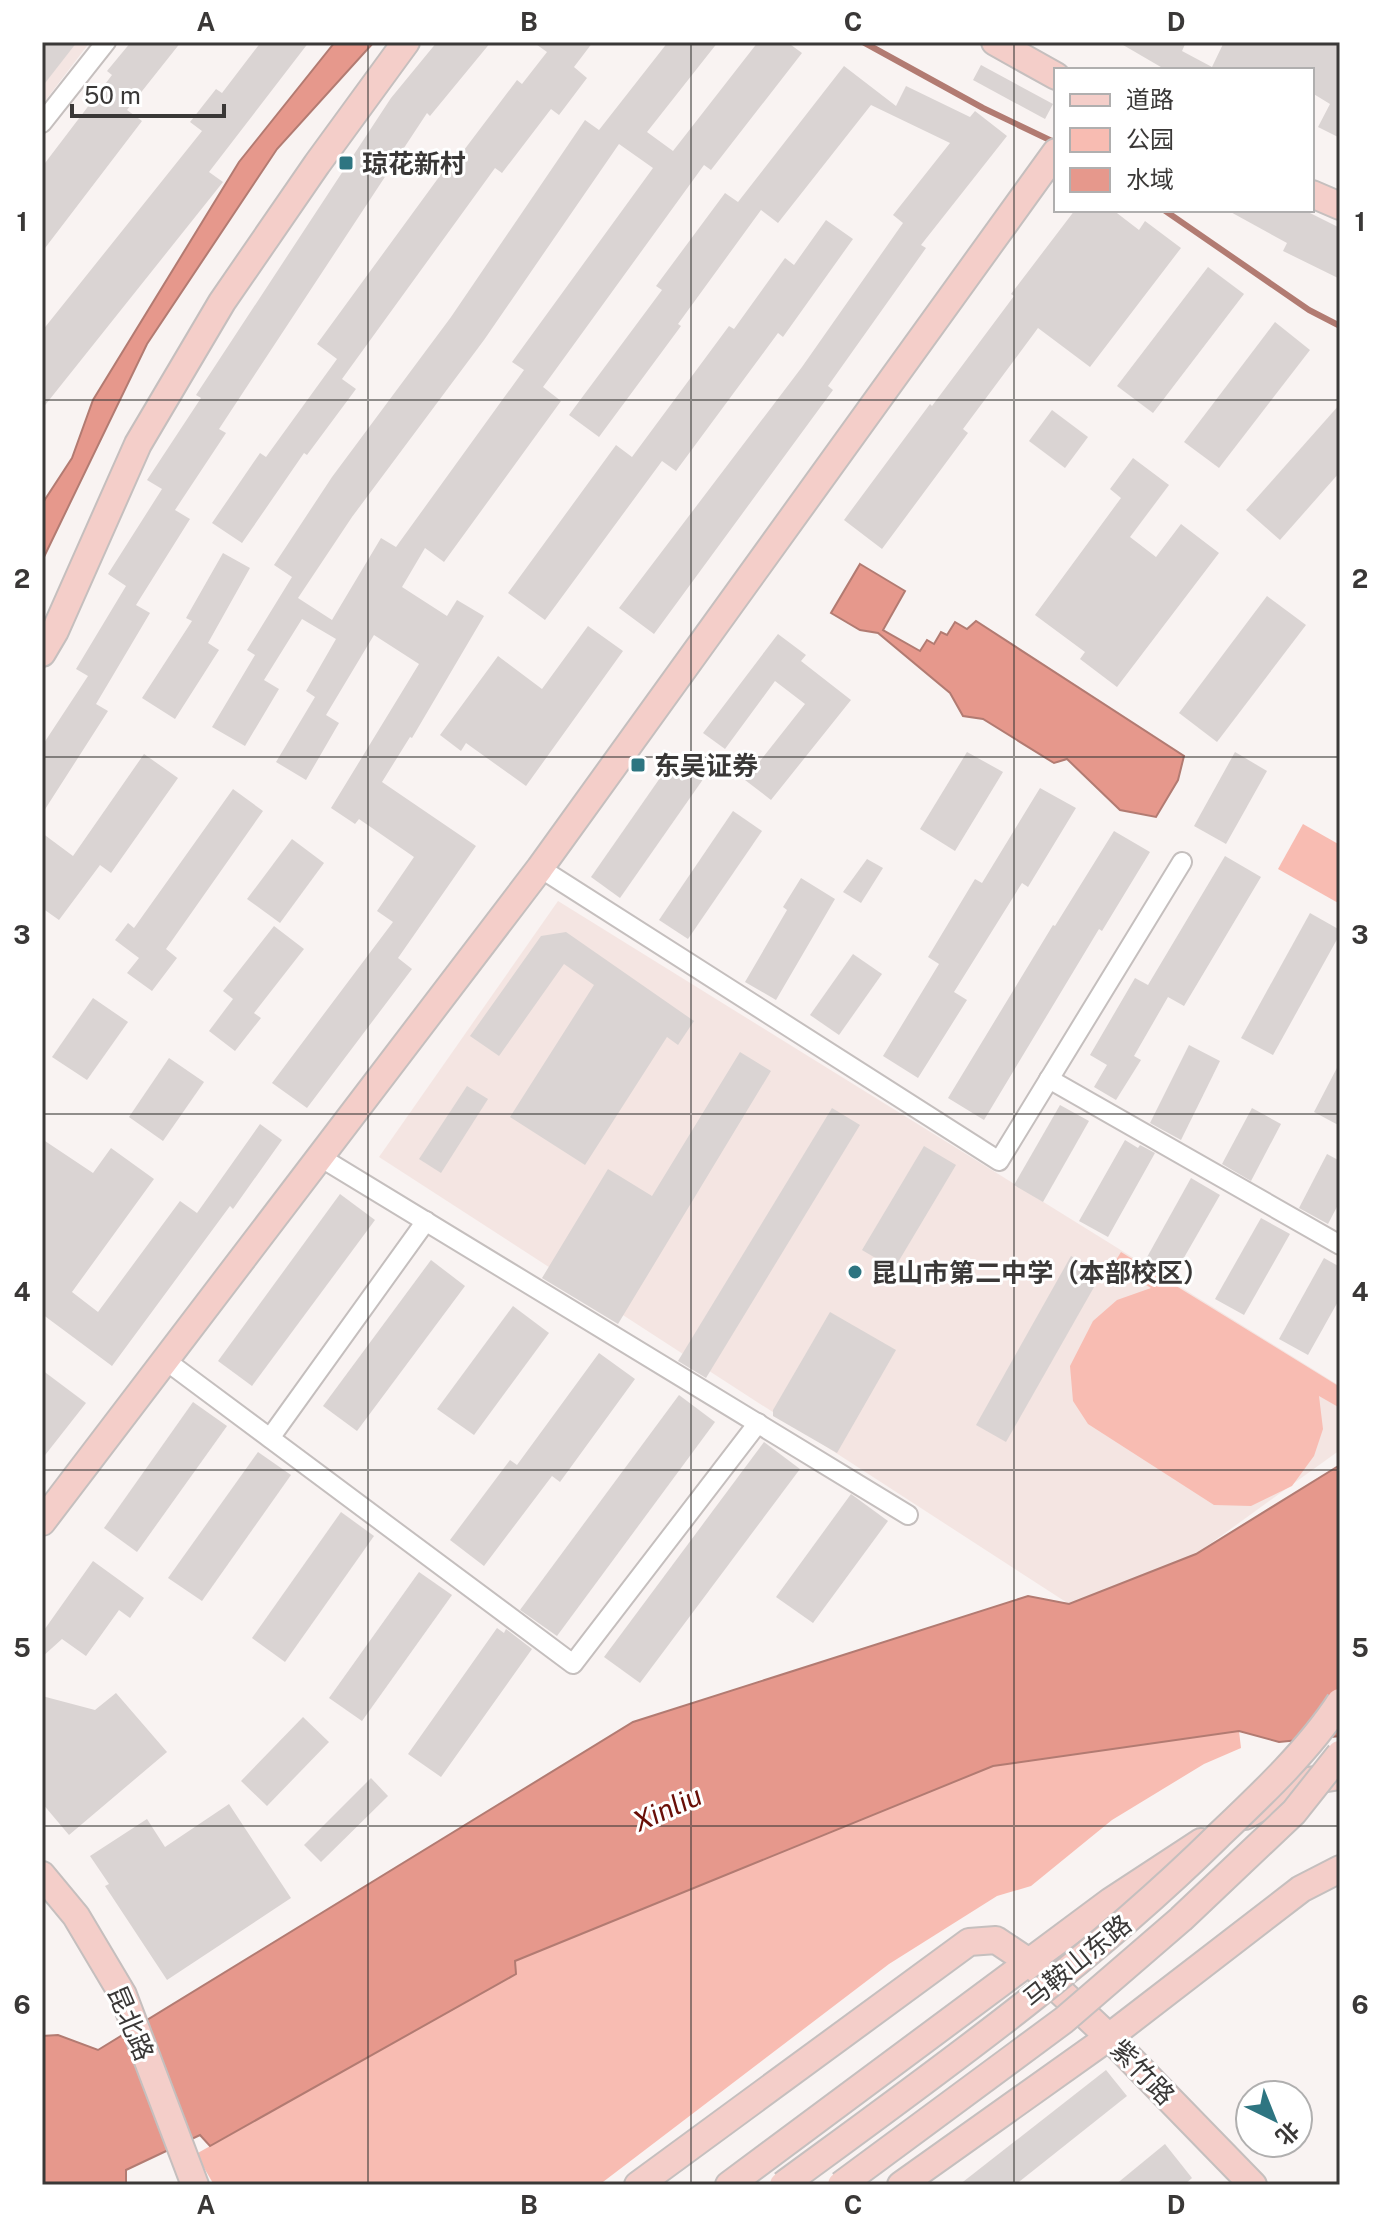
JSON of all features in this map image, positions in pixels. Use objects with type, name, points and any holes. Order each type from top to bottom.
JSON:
[{"type":"street","points":[[42,123],[106,42]]},
{"type":"street","points":[[42,653],[55,631],[138,444],[222,302],[406,42]]},
{"type":"street","points":[[995,42],[1054,75]]},
{"type":"street","points":[[42,1522],[540,868],[1052,158]]},
{"type":"street","points":[[1314,195],[1340,206]]},
{"type":"street","points":[[540,868],[999,1161],[1182,862]]},
{"type":"street","points":[[1049,1079],[1339,1242]]},
{"type":"street","points":[[320,1157],[908,1515]]},
{"type":"street","points":[[270,1438],[426,1221]]},
{"type":"street","points":[[165,1360],[573,1664],[758,1423]]},
{"type":"street","name":"马鞍山东路","points":[[783,2185],[953,2060],[1159,1894],[1267,1788],[1340,1702]]},
{"type":"street","name":"马鞍山东路","points":[[841,2185],[1076,2010],[1181,1919],[1294,1812],[1340,1754]]},
{"type":"street","points":[[729,2185],[1111,1901],[1210,1836],[1308,1781],[1340,1776]]},
{"type":"street","points":[[901,2185],[1109,2037],[1301,1889],[1340,1869]]},
{"type":"street","name":"昆北路","points":[[42,1875],[76,1916],[123,1995],[195,2185]]},
{"type":"street","name":"紫竹路","points":[[638,2185],[969,1942],[996,1940],[1029,1962],[1109,2037],[1253,2185]]},
{"type":"shaded area","points":[[42,42],[90,42],[42,105]]},
{"type":"shaded area","name":"昆山市第二中学（本部校区）","points":[[558,901],[1340,1386],[1340,1450],[1196,1554],[1069,1604],[379,1157]]},
{"type":"green space","points":[[1303,824],[1340,845],[1340,904],[1278,869]]},
{"type":"green space","points":[[1121,1252],[1340,1387],[1340,1408],[1319,1396],[1323,1429],[1314,1456],[1292,1486],[1251,1506],[1214,1505],[1088,1424],[1073,1401],[1070,1366],[1093,1321],[1117,1300],[1151,1288],[1113,1265]]},
{"type":"green space","points":[[1239,1731],[1241,1748],[1204,1764],[1112,1820],[1031,1886],[997,1896],[889,1964],[599,2185],[214,2185],[196,2154],[515,1974],[514,1961],[993,1766]]},
{"type":"water","points":[[335,42],[374,42],[277,149],[147,344],[42,561],[42,504],[72,458],[93,400],[239,162]]},
{"type":"water","points":[[860,564],[905,591],[883,630],[920,651],[927,640],[934,644],[941,632],[947,635],[955,622],[967,629],[976,621],[1184,756],[1178,780],[1156,817],[1120,810],[1067,759],[1054,763],[983,719],[963,716],[950,693],[878,633],[860,630],[831,613]]},
{"type":"water","name":"Xinliu","points":[[1340,1465],[1340,1736],[1279,1742],[1239,1731],[993,1766],[515,1961],[516,1974],[210,2146],[200,2135],[126,2170],[126,2185],[42,2185],[42,2036],[58,2035],[98,2050],[633,1722],[1028,1596],[1069,1604],[1196,1554]]},
{"type":"building","points":[[42,42],[77,42],[42,87]]},
{"type":"building","points":[[131,42],[181,42],[127,110],[142,121],[42,252],[42,167],[112,75],[107,71]]},
{"type":"building","points":[[261,42],[309,42],[209,172],[223,182],[42,409],[42,331],[202,131],[190,122],[216,89],[222,93]]},
{"type":"building","points":[[437,42],[491,42],[430,116],[427,113],[219,429],[226,433],[175,510],[190,519],[136,605],[150,613],[96,704],[108,711],[42,814],[42,746],[88,676],[76,669],[126,586],[108,574],[162,489],[147,480],[201,398],[196,395],[391,98]]},
{"type":"building","points":[[533,42],[593,42],[574,67],[587,78],[559,115],[551,109],[502,173],[495,168],[342,379],[356,389],[307,455],[304,453],[242,543],[212,523],[260,453],[266,457],[337,359],[317,344],[458,151],[461,154],[517,80],[522,84],[547,52]]},
{"type":"building","points":[[668,42],[718,42],[647,132],[673,151],[758,42],[787,42],[802,53],[711,170],[704,165],[543,387],[561,401],[444,562],[425,548],[402,587],[447,616],[457,600],[484,616],[412,738],[382,782],[476,846],[398,958],[412,969],[307,1108],[272,1083],[393,922],[377,911],[414,857],[359,819],[355,824],[331,808],[419,664],[374,635],[326,715],[339,723],[306,780],[276,762],[315,697],[306,691],[336,639],[302,619],[264,680],[279,689],[245,746],[212,727],[255,655],[247,650],[292,577],[274,565],[332,477],[451,317],[585,120],[599,130]],"holes":[[[619,144],[653,168],[512,362],[524,370],[396,547],[381,538],[332,620],[298,598],[352,517],[484,340]]]},
{"type":"building","points":[[1118,42],[1186,42],[1182,51],[1212,67],[1224,42],[1340,42],[1340,138],[1318,127],[1330,104],[1314,94],[1314,68],[1163,68]]},
{"type":"building","points":[[981,65],[1053,104],[1045,119],[973,80]]},
{"type":"building","points":[[844,66],[896,106],[906,86],[970,117],[975,111],[1007,136],[921,245],[926,248],[828,386],[833,390],[654,634],[619,608],[802,367],[903,223],[893,215],[950,143],[871,105],[778,223],[761,210],[599,437],[569,415],[662,290],[656,286],[725,193],[738,202]]},
{"type":"building","points":[[1073,212],[1116,212],[1139,230],[1145,221],[1181,248],[1090,367],[1038,328],[963,429],[968,433],[882,549],[844,520],[1014,296],[1011,294]]},
{"type":"building","points":[[1231,212],[1308,212],[1340,228],[1340,279],[1283,251],[1287,243]]},
{"type":"building","points":[[826,220],[853,239],[783,337],[778,333],[676,471],[662,461],[545,620],[508,593],[616,445],[632,457],[729,326],[734,329],[785,258],[794,265]]},
{"type":"building","points":[[1208,267],[1244,294],[1153,413],[1117,386]]},
{"type":"building","points":[[1275,322],[1310,350],[1219,468],[1184,442]]},
{"type":"building","points":[[1340,404],[1340,472],[1280,540],[1246,510]]},
{"type":"building","points":[[1052,410],[1088,437],[1065,468],[1029,441]]},
{"type":"building","points":[[1133,458],[1169,485],[1130,537],[1156,557],[1181,524],[1219,553],[1117,687],[1080,659],[1085,652],[1035,615],[1121,498],[1110,489]]},
{"type":"building","points":[[223,553],[250,568],[208,643],[219,650],[175,719],[142,698],[192,621],[186,618]]},
{"type":"building","points":[[1267,596],[1306,625],[1217,742],[1179,713]]},
{"type":"building","points":[[588,626],[623,651],[526,786],[466,743],[461,751],[440,735],[498,656],[542,689]]},
{"type":"building","points":[[778,634],[806,655],[801,661],[851,700],[771,800],[745,780],[805,704],[775,681],[725,749],[703,733]]},
{"type":"building","points":[[967,752],[1003,772],[955,851],[920,829]]},
{"type":"building","points":[[1235,752],[1267,771],[1226,844],[1194,826]]},
{"type":"building","points":[[144,754],[178,778],[111,873],[100,865],[59,920],[42,908],[42,833],[73,856]]},
{"type":"building","points":[[676,755],[706,775],[620,898],[591,877]]},
{"type":"building","points":[[1040,788],[1076,808],[1028,887],[1022,883],[954,992],[967,1000],[918,1078],[883,1056],[939,964],[928,957],[975,879],[982,883]]},
{"type":"building","points":[[233,789],[263,811],[166,949],[177,958],[152,991],[127,973],[139,958],[115,940],[128,923],[134,928]]},
{"type":"building","points":[[733,811],[762,831],[688,939],[659,920]]},
{"type":"building","points":[[1114,831],[1150,852],[1102,931],[1099,929],[984,1120],[948,1098]]},
{"type":"building","points":[[292,839],[324,863],[280,923],[247,899]]},
{"type":"building","points":[[1225,856],[1261,877],[1184,1006],[1168,997],[1134,1056],[1141,1060],[1116,1100],[1094,1087],[1107,1065],[1090,1055],[1135,978],[1148,985]]},
{"type":"building","points":[[867,859],[883,868],[861,903],[843,892]]},
{"type":"building","points":[[801,878],[835,899],[776,1000],[745,982],[787,910],[783,907]]},
{"type":"building","points":[[1310,913],[1340,930],[1340,934],[1273,1055],[1241,1038]]},
{"type":"building","points":[[274,926],[304,949],[254,1013],[261,1018],[235,1051],[209,1031],[233,999],[223,991]]},
{"type":"building","points":[[566,932],[694,1021],[678,1045],[667,1037],[585,1165],[510,1117],[594,985],[564,964],[499,1056],[470,1036],[541,936]]},
{"type":"building","points":[[853,954],[882,974],[839,1035],[810,1015]]},
{"type":"building","points":[[93,998],[128,1022],[87,1080],[52,1057]]},
{"type":"building","points":[[1189,1045],[1220,1061],[1181,1140],[1150,1123]]},
{"type":"building","points":[[740,1052],[771,1071],[618,1324],[542,1278],[608,1169],[652,1196]]},
{"type":"building","points":[[169,1058],[204,1082],[163,1141],[129,1117]]},
{"type":"building","points":[[1340,1062],[1340,1126],[1314,1112]]},
{"type":"building","points":[[467,1086],[488,1099],[441,1173],[419,1159]]},
{"type":"building","points":[[1060,1105],[1089,1121],[1043,1202],[1014,1185]]},
{"type":"building","points":[[832,1108],[860,1125],[706,1378],[678,1361]]},
{"type":"building","points":[[1252,1108],[1281,1124],[1251,1181],[1222,1164]]},
{"type":"building","points":[[260,1124],[282,1140],[112,1366],[42,1314],[42,1139],[93,1173],[111,1148],[154,1179],[72,1292],[98,1312],[180,1201],[197,1213]]},
{"type":"building","points":[[1125,1140],[1155,1153],[1108,1237],[1079,1221]]},
{"type":"building","points":[[924,1146],[956,1165],[894,1269],[862,1250]]},
{"type":"building","points":[[1327,1154],[1340,1161],[1340,1201],[1328,1224],[1299,1208]]},
{"type":"building","points":[[1191,1178],[1220,1195],[1174,1275],[1146,1259]]},
{"type":"building","points":[[340,1194],[375,1220],[252,1386],[218,1361]]},
{"type":"building","points":[[1261,1218],[1290,1234],[1244,1315],[1215,1299]]},
{"type":"building","points":[[1071,1256],[1102,1273],[1006,1442],[976,1425]]},
{"type":"building","points":[[1324,1258],[1340,1267],[1340,1298],[1308,1355],[1279,1339]]},
{"type":"building","points":[[431,1260],[465,1286],[357,1431],[323,1406]]},
{"type":"building","points":[[513,1306],[549,1333],[474,1435],[437,1409]]},
{"type":"building","points":[[830,1312],[896,1350],[837,1453],[773,1416],[773,1410]]},
{"type":"building","points":[[599,1353],[635,1379],[560,1482],[552,1476],[484,1566],[450,1540],[510,1460],[517,1465]]},
{"type":"building","points":[[42,1370],[86,1403],[42,1459]]},
{"type":"building","points":[[679,1395],[715,1422],[557,1636],[520,1610]]},
{"type":"building","points":[[193,1402],[227,1426],[137,1552],[104,1528]]},
{"type":"building","points":[[764,1442],[800,1469],[640,1683],[604,1657]]},
{"type":"building","points":[[258,1452],[291,1475],[202,1601],[168,1578]]},
{"type":"building","points":[[851,1494],[888,1521],[813,1623],[776,1597]]},
{"type":"building","points":[[341,1512],[374,1536],[285,1662],[252,1638]]},
{"type":"building","points":[[93,1561],[144,1598],[130,1618],[119,1610],[86,1656],[62,1639],[42,1657],[42,1633]]},
{"type":"building","points":[[419,1572],[452,1595],[362,1721],[329,1698]]},
{"type":"building","points":[[497,1628],[504,1633],[506,1629],[532,1649],[441,1777],[408,1754]]},
{"type":"building","points":[[116,1693],[167,1752],[69,1835],[42,1803],[42,1696],[95,1710]]},
{"type":"building","points":[[303,1717],[329,1742],[267,1806],[241,1781]]},
{"type":"building","points":[[371,1778],[388,1796],[321,1862],[304,1845]]},
{"type":"building","points":[[229,1804],[291,1898],[167,1980],[105,1886],[109,1884],[90,1856],[147,1819],[165,1847]]},
{"type":"building","points":[[1106,2070],[1127,2096],[1015,2185],[959,2185]]},
{"type":"building","points":[[1165,2144],[1192,2178],[1184,2185],[1115,2185]]},
{"type":"waterway","points":[[863,42],[983,108],[1054,142]]},
{"type":"waterway","points":[[1167,212],[1309,310],[1340,326]]},
{"type":"place","name":"琼花新村","points":[[346,163]]},
{"type":"place","name":"东吴证券","points":[[638,765]]},
{"type":"place","name":"昆山市第二中学（本部校区）","points":[[855,1272]]}]
